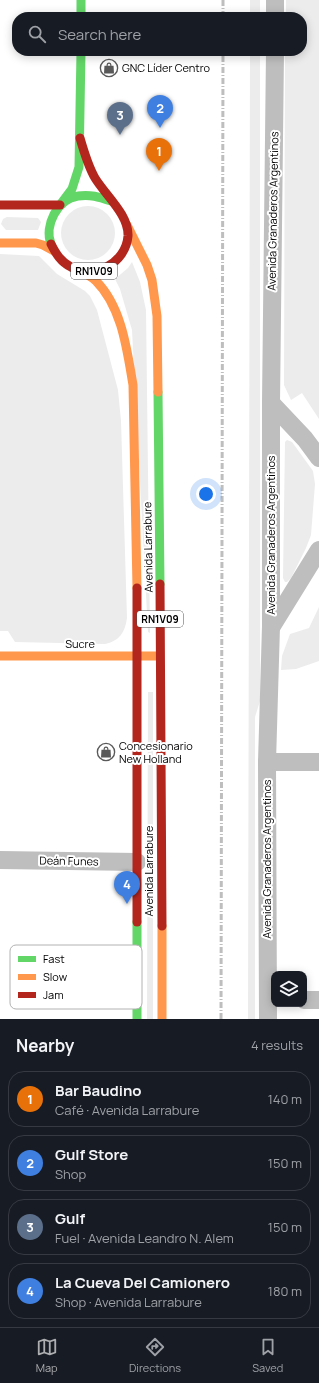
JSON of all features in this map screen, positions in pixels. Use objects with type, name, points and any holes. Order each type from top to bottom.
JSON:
[{"type":"main road","points":[[81,0],[81,12]]},
{"type":"main road","name":"RN1V09","points":[[80,56],[80,138],[78,167],[72,189],[54,215],[50,225],[49,236],[54,251],[66,265],[83,272],[92,272],[110,266],[117,260],[126,244],[128,235],[124,217],[111,201],[90,167],[80,138]]},
{"type":"main road","points":[[0,205],[60,205],[79,195],[96,195],[111,201]]},
{"type":"main road","name":"Avenida Larrabure","points":[[127,225],[147,265],[152,280],[157,316],[161,656],[162,1019]]},
{"type":"main road","points":[[0,243],[36,243],[54,251]]},
{"type":"main road","name":"Avenida Larrabure","points":[[83,272],[96,280],[114,310],[120,325],[128,355],[133,385],[138,656],[137,945]]},
{"type":"main road","name":"Sucre","points":[[0,656],[161,656]]},
{"type":"street","points":[[275,0],[275,12]]},
{"type":"street","name":"Avenida Granaderos Argentinos","points":[[268,1019],[271,1000],[267,762],[271,626],[271,403],[275,56]]},
{"type":"street","points":[[271,403],[305,439],[319,458]]},
{"type":"street","points":[[271,626],[319,550]]},
{"type":"street","points":[[267,762],[319,762]]},
{"type":"street","name":"Deán Funes","points":[[0,860],[137,862]]},
{"type":"street","points":[[307,1000],[319,1000]]},
{"type":"shaded area","points":[[250,0],[260,0],[260,12],[250,12]]},
{"type":"shaded area","points":[[286,0],[319,0],[319,419],[302,393],[291,400],[284,385],[285,56],[307,56],[307,12],[286,12]]},
{"type":"shaded area","points":[[250,56],[260,56],[260,701],[255,717],[255,1019],[248,1019]]},
{"type":"shaded area","points":[[83,206],[93,206],[103,210],[111,218],[115,228],[115,238],[111,248],[103,256],[93,260],[83,260],[73,256],[65,248],[61,238],[61,228],[65,218],[73,210]]},
{"type":"shaded area","points":[[7,217],[38,218],[41,222],[38,230],[6,230],[1,224],[3,219]]},
{"type":"shaded area","points":[[0,254],[39,256],[57,274],[85,291],[90,296],[97,310],[118,390],[121,421],[127,618],[123,632],[118,638],[110,643],[15,642],[8,631],[0,631]]},
{"type":"shaded area","points":[[132,262],[140,282],[146,310],[150,633],[148,632],[132,330],[120,289],[115,279],[128,268]]},
{"type":"shaded area","points":[[287,440],[292,442],[313,471],[315,484],[311,535],[291,578],[285,582],[283,578],[285,442]]},
{"type":"shaded area","points":[[319,607],[319,661],[296,669],[281,670],[282,656],[290,634],[309,628]]},
{"type":"shaded area","points":[[148,692],[153,692],[153,1019],[147,1019]]},
{"type":"railway","points":[[223,0],[223,12]]},
{"type":"railway","points":[[221,1019],[223,56]]},
{"type":"traffic: fast","points":[[81,0],[81,12]]},
{"type":"traffic: fast","points":[[60,205],[72,189],[79,167],[81,56]]},
{"type":"traffic: fast","points":[[51,244],[49,237],[51,222],[54,214],[64,202],[82,195],[94,196],[111,201]]},
{"type":"traffic: fast","points":[[158,392],[160,584]]},
{"type":"traffic: fast","points":[[137,922],[137,945]]},
{"type":"traffic: fast","points":[[137,1009],[137,1019]]},
{"type":"traffic: slow","points":[[127,225],[147,265],[152,280],[157,316],[158,392]]},
{"type":"traffic: slow","points":[[0,243],[36,243],[54,251]]},
{"type":"traffic: slow","points":[[83,272],[96,281],[105,291],[112,303],[118,316],[126,344],[131,372],[133,385],[137,588]]},
{"type":"traffic: slow","points":[[0,656],[158,656]]},
{"type":"traffic: slow","points":[[162,926],[162,1019]]},
{"type":"traffic: jam","points":[[51,244],[64,263],[80,271],[99,270],[107,266],[115,261],[126,246],[128,236],[125,221],[121,213],[95,178],[86,159],[80,138]]},
{"type":"traffic: jam","points":[[0,205],[60,205]]},
{"type":"traffic: jam","points":[[160,584],[162,926]]},
{"type":"traffic: jam","points":[[137,588],[137,922]]},
{"type":"place","name":"GNC Líder Centro","points":[[109,68]]},
{"type":"place","name":"Gulf Store","points":[[160,128]]},
{"type":"place","name":"Gulf","points":[[120,135]]},
{"type":"place","name":"Bar Baudino","points":[[159,171]]},
{"type":"place","name":"Concesionario New Holland","points":[[106,752]]},
{"type":"place","name":"La Cueva Del Camionero","points":[[127,904]]}]
